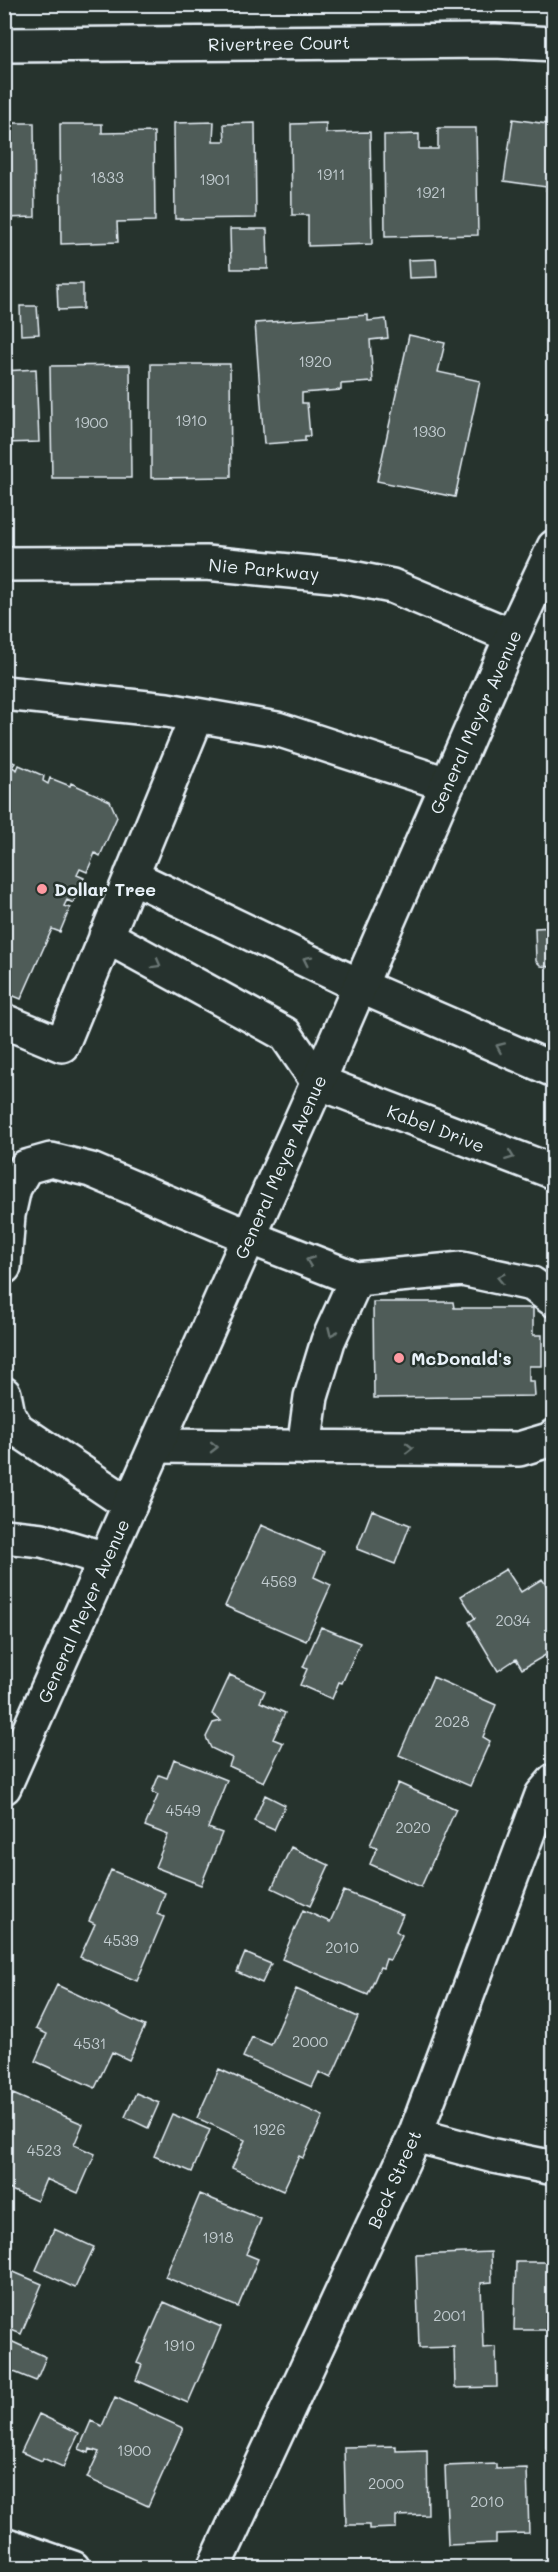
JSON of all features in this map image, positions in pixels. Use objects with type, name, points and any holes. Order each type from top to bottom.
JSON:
[{"type":"street","name":"Rivertree Court","points":[[4,45],[495,41],[554,44]]},
{"type":"street","name":"General Meyer Avenue","points":[[4,1787],[318,1082],[512,636],[554,547]]},
{"type":"street","name":"Nie Parkway","points":[[4,564],[206,563],[342,576],[392,585],[512,636]]},
{"type":"street","points":[[4,693],[197,716],[277,729],[447,784]]},
{"type":"street","points":[[4,1021],[62,1045],[197,716]]},
{"type":"street","points":[[131,876],[360,986],[554,1070]]},
{"type":"street","points":[[106,936],[285,1034],[318,1082]]},
{"type":"street","name":"Kabel Drive","points":[[318,1082],[554,1172]]},
{"type":"street","points":[[4,1267],[8,1215],[14,1188],[26,1167],[51,1160],[91,1170],[249,1237],[356,1279],[462,1269],[532,1284],[554,1300]]},
{"type":"street","points":[[304,1448],[311,1397],[328,1341],[356,1279]]},
{"type":"street","points":[[4,1394],[11,1431],[130,1505]]},
{"type":"street","points":[[156,1446],[519,1449],[552,1439],[554,1436]]},
{"type":"street","points":[[4,1536],[42,1540],[106,1559]]},
{"type":"street","name":"Beck Street","points":[[214,2568],[415,2135],[542,1795],[554,1781]]},
{"type":"street","points":[[415,2135],[554,2169]]},
{"type":"street","points":[[4,2544],[73,2568]]},
{"type":"building","points":[[513,119],[554,125],[554,191],[546,190],[547,187],[504,181]]},
{"type":"building","points":[[214,122],[213,141],[225,141],[224,124],[255,123],[256,218],[175,219],[174,123]]},
{"type":"building","points":[[4,123],[34,123],[35,217],[4,218]]},
{"type":"building","points":[[326,123],[326,133],[370,132],[372,244],[308,246],[308,215],[292,215],[291,124]]},
{"type":"building","points":[[60,124],[102,124],[102,133],[154,132],[155,221],[117,222],[118,242],[61,244]]},
{"type":"building","points":[[438,128],[476,128],[478,235],[385,237],[384,135],[419,134],[419,149],[438,149]]},
{"type":"building","points":[[230,229],[267,229],[268,269],[231,269]]},
{"type":"building","points":[[436,259],[437,277],[409,278],[408,260]]},
{"type":"building","points":[[57,284],[83,284],[83,309],[58,310]]},
{"type":"building","points":[[20,306],[37,306],[39,334],[21,335]]},
{"type":"building","points":[[368,315],[368,321],[386,319],[388,338],[370,340],[373,382],[341,384],[341,390],[302,393],[302,403],[307,403],[310,436],[305,436],[305,441],[264,444],[255,323]]},
{"type":"building","points":[[409,335],[445,343],[438,372],[480,381],[455,497],[377,481]]},
{"type":"building","points":[[151,364],[230,364],[231,477],[151,478]]},
{"type":"building","points":[[130,365],[131,478],[52,478],[50,366]]},
{"type":"building","points":[[36,369],[39,442],[4,443],[4,371]]},
{"type":"building","name":"Dollar Tree","points":[[4,758],[15,763],[12,767],[17,770],[19,765],[44,776],[43,781],[48,784],[50,778],[70,786],[71,783],[110,801],[117,817],[100,856],[95,853],[87,872],[80,869],[77,875],[84,878],[73,903],[67,900],[64,906],[70,908],[60,932],[52,929],[21,999],[4,992]]},
{"type":"building","points":[[554,927],[552,962],[549,967],[541,966],[536,961],[535,928]]},
{"type":"building","points":[[373,1302],[453,1302],[454,1308],[533,1308],[533,1335],[542,1335],[542,1366],[529,1366],[529,1381],[534,1381],[535,1396],[374,1398]]},
{"type":"building","points":[[372,1510],[410,1525],[395,1564],[357,1549]]},
{"type":"building","points":[[261,1525],[324,1552],[314,1577],[331,1585],[306,1641],[225,1606]]},
{"type":"building","points":[[506,1569],[521,1592],[542,1579],[554,1596],[554,1650],[522,1669],[516,1659],[498,1671],[469,1622],[475,1618],[461,1596]]},
{"type":"building","points":[[321,1627],[360,1643],[332,1699],[300,1685],[307,1669],[303,1667]]},
{"type":"building","points":[[230,1675],[265,1691],[260,1702],[285,1713],[273,1739],[283,1743],[264,1782],[229,1766],[232,1758],[211,1748],[206,1737],[213,1723],[221,1721],[212,1714]]},
{"type":"building","points":[[433,1677],[496,1705],[483,1737],[490,1741],[470,1786],[399,1755]]},
{"type":"building","points":[[174,1759],[227,1780],[208,1828],[222,1833],[201,1885],[155,1867],[168,1835],[145,1826],[158,1795],[152,1792],[159,1775],[167,1778]]},
{"type":"building","points":[[398,1783],[456,1809],[421,1887],[370,1864],[377,1847],[370,1845]]},
{"type":"building","points":[[265,1795],[285,1805],[274,1830],[254,1821]]},
{"type":"building","points":[[291,1847],[329,1865],[310,1906],[272,1888]]},
{"type":"building","points":[[111,1870],[165,1893],[157,1914],[164,1917],[137,1981],[80,1957],[95,1924],[89,1921]]},
{"type":"building","points":[[344,1891],[403,1915],[396,1931],[402,1935],[390,1960],[386,1959],[383,1968],[380,1967],[368,1995],[282,1959],[303,1910],[330,1922]]},
{"type":"building","points":[[245,1953],[271,1964],[262,1983],[237,1972]]},
{"type":"building","points":[[57,1985],[145,2026],[129,2060],[112,2052],[95,2088],[35,2061],[47,2034],[36,2029]]},
{"type":"building","points":[[296,1989],[358,2017],[331,2078],[319,2072],[312,2087],[243,2057],[252,2037],[271,2045]]},
{"type":"building","points":[[549,2003],[554,2003],[554,2079],[549,2080]]},
{"type":"building","points":[[219,2069],[323,2116],[303,2158],[299,2156],[283,2191],[232,2168],[245,2140],[197,2118]]},
{"type":"building","points":[[136,2093],[159,2103],[148,2128],[125,2117]]},
{"type":"building","points":[[13,2094],[83,2124],[74,2145],[95,2154],[78,2193],[46,2179],[37,2201],[4,2187],[4,2114]]},
{"type":"building","points":[[172,2114],[210,2130],[192,2172],[154,2156]]},
{"type":"building","points":[[200,2194],[261,2219],[246,2254],[258,2259],[238,2307],[165,2277]]},
{"type":"building","points":[[54,2229],[94,2247],[75,2288],[36,2270]]},
{"type":"building","points":[[491,2252],[492,2282],[481,2283],[483,2348],[496,2347],[497,2387],[455,2388],[454,2347],[419,2348],[416,2255]]},
{"type":"building","points":[[516,2262],[554,2262],[554,2330],[514,2330]]},
{"type":"building","points":[[4,2268],[42,2284],[21,2334],[4,2327]]},
{"type":"building","points":[[164,2302],[221,2327],[188,2403],[136,2380],[142,2365],[137,2363]]},
{"type":"building","points":[[4,2338],[46,2357],[36,2381],[4,2368]]},
{"type":"building","points":[[115,2397],[183,2428],[148,2506],[87,2478],[99,2452],[90,2449],[89,2453],[79,2449],[91,2421],[102,2426]]},
{"type":"building","points":[[546,2405],[554,2405],[554,2448],[546,2448]]},
{"type":"building","points":[[39,2414],[79,2433],[63,2467],[21,2452]]},
{"type":"building","points":[[396,2446],[396,2451],[427,2450],[428,2515],[396,2516],[396,2528],[369,2529],[369,2525],[346,2525],[344,2447]]},
{"type":"building","points":[[496,2464],[496,2469],[527,2468],[529,2533],[496,2534],[496,2543],[448,2545],[445,2466]]},
{"type":"place","name":"Dollar Tree","points":[[42,889]]},
{"type":"place","name":"McDonald's","points":[[399,1358]]}]
